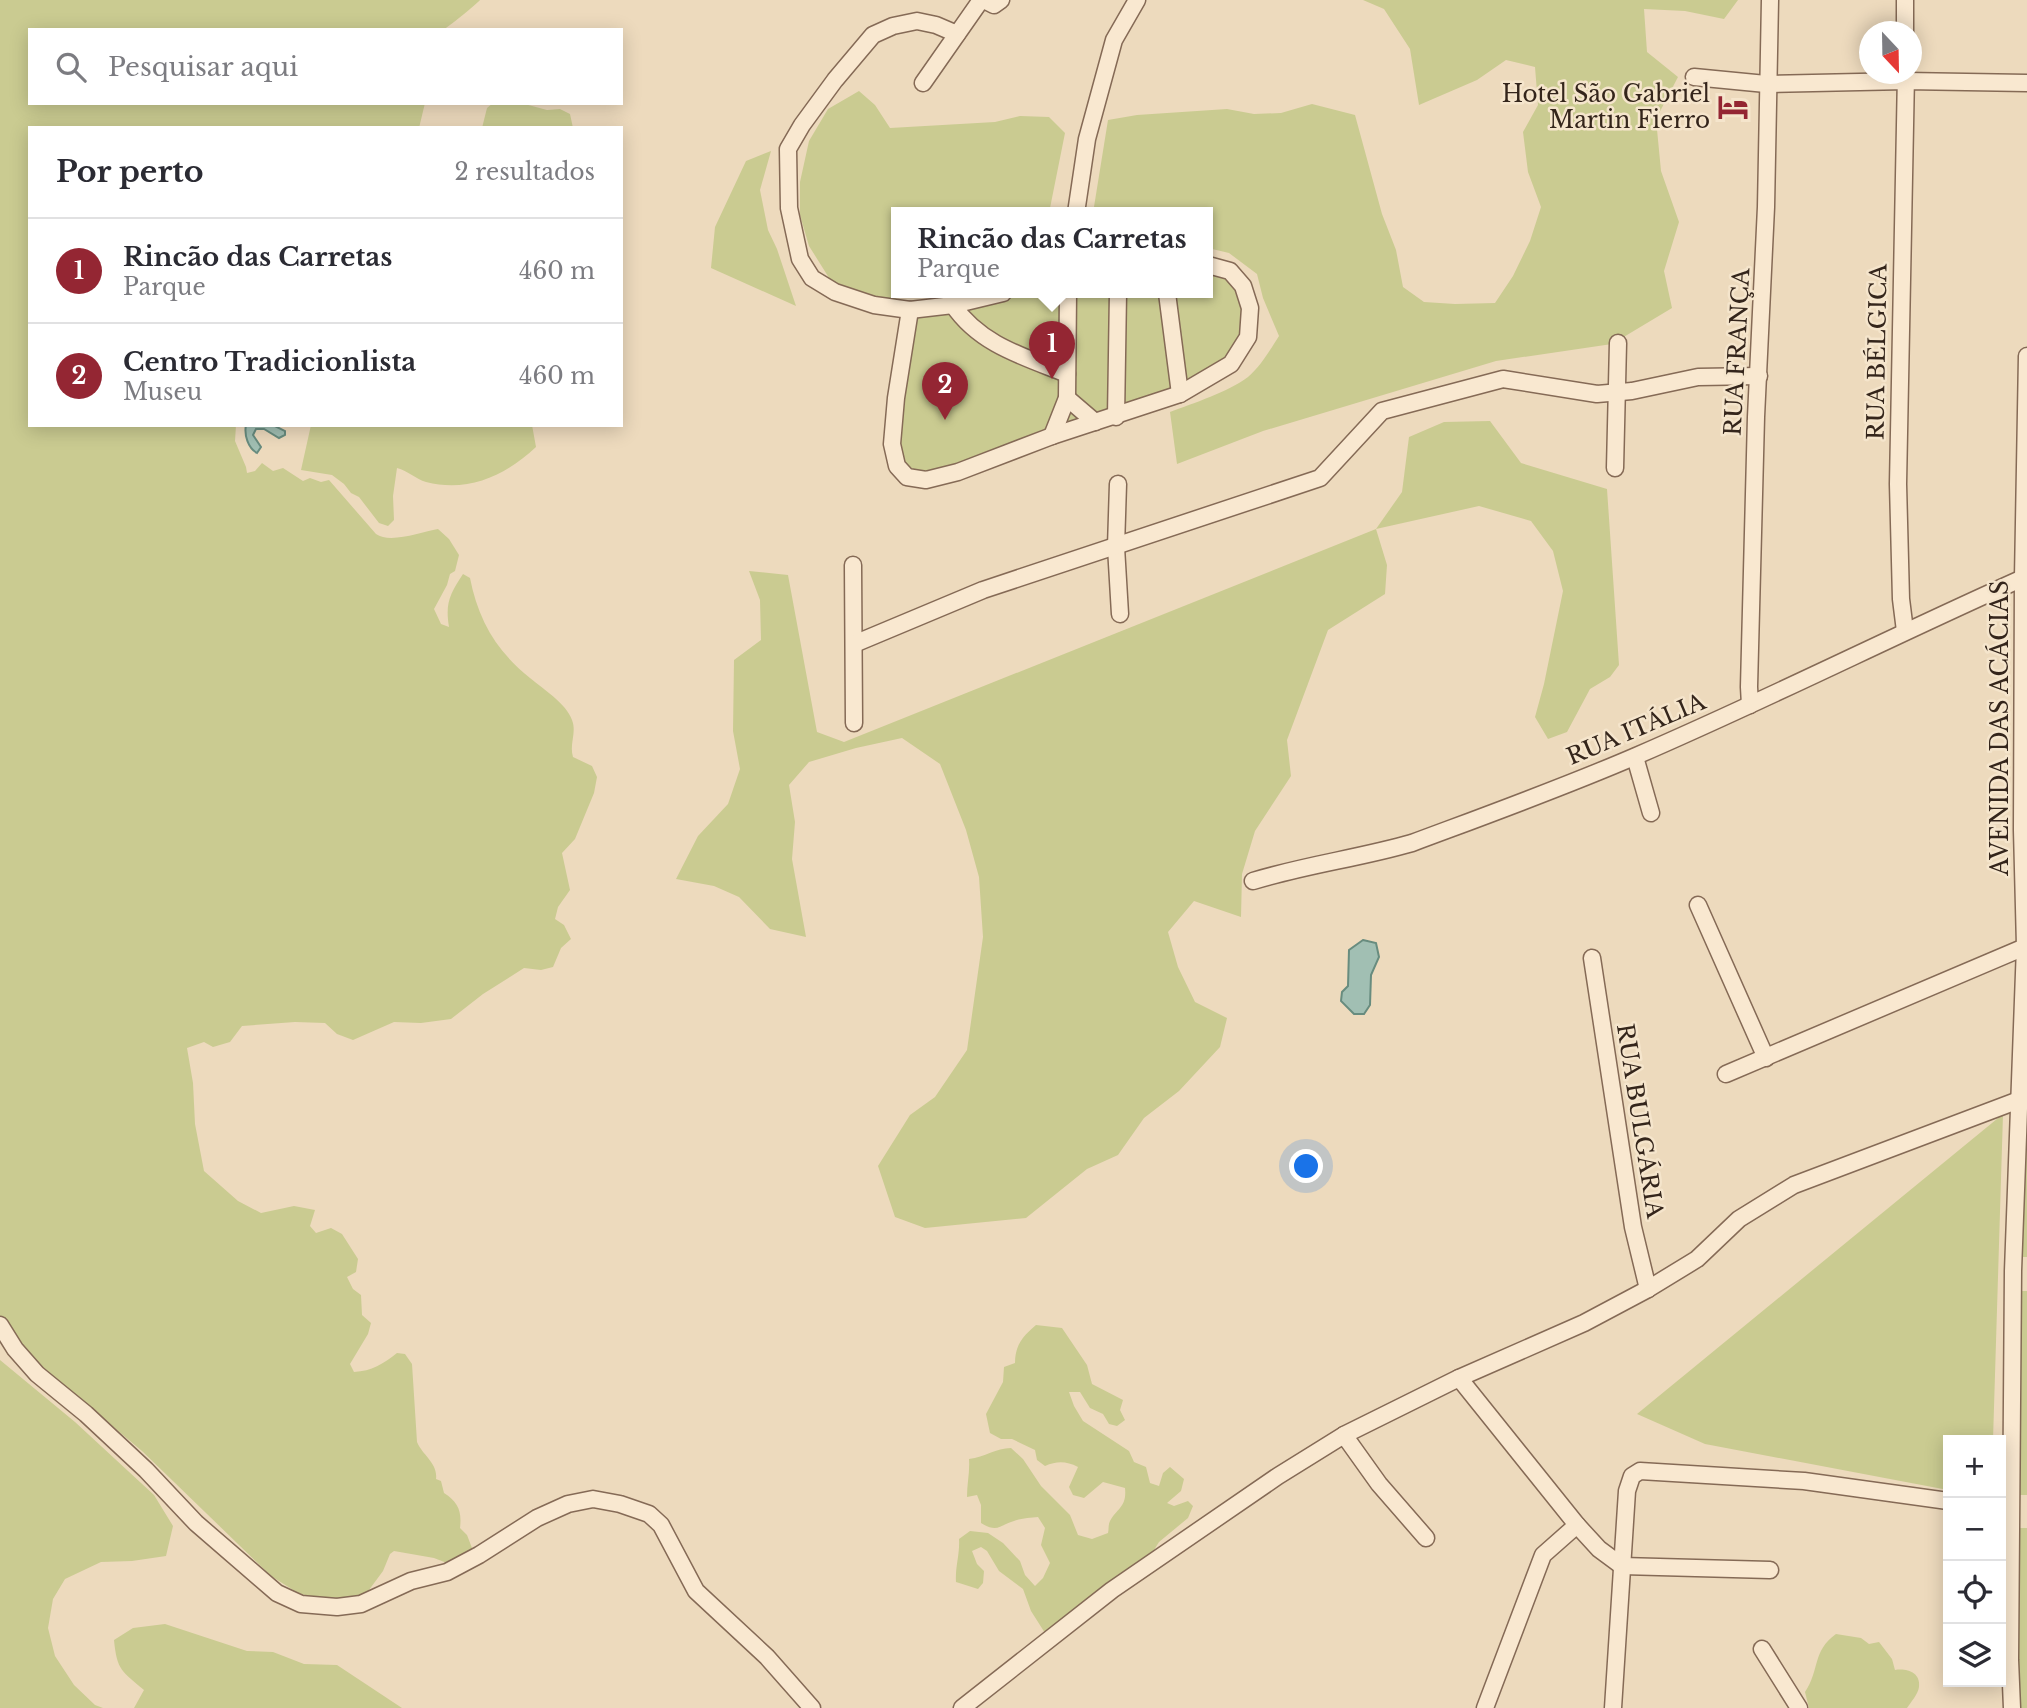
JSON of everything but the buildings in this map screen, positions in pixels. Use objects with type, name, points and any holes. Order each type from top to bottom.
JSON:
[{"type":"street","points":[[923,83],[983,0],[994,5],[1001,0]]},
{"type":"street","points":[[1077,207],[1087,139],[1114,40],[1137,0]]},
{"type":"street","name":"RUA FRANÇA","points":[[1750,705],[1770,0]]},
{"type":"street","points":[[1905,0],[1905,21]]},
{"type":"street","points":[[957,34],[917,21],[893,26],[873,36],[835,80],[802,125],[789,149],[789,208],[800,259],[812,278],[835,292],[874,305],[910,310],[953,305],[982,298]]},
{"type":"street","points":[[1694,77],[1766,84],[1859,79]]},
{"type":"street","points":[[1922,78],[2027,83]]},
{"type":"street","name":"RUA BÉLGICA","points":[[1905,631],[1901,599],[1898,484],[1906,84]]},
{"type":"street","points":[[910,310],[896,398],[892,444],[897,466],[907,477],[926,480],[958,472],[1052,436],[1180,394],[1231,364],[1248,337],[1250,308],[1243,286],[1230,271],[1213,266]]},
{"type":"street","points":[[1052,436],[1067,398],[1068,298]]},
{"type":"street","points":[[1116,416],[1118,298]]},
{"type":"street","points":[[1168,298],[1180,394]]},
{"type":"street","points":[[953,305],[976,332],[1002,348],[1067,374]]},
{"type":"street","points":[[1615,468],[1618,343]]},
{"type":"street","name":"AVENIDA DAS ACÁCIAS","points":[[2012,1708],[2010,1660],[2026,946],[2027,356]]},
{"type":"street","points":[[854,643],[983,590],[1320,478],[1382,411],[1503,379],[1571,392],[1597,394],[1698,377],[1759,376]]},
{"type":"street","points":[[1067,398],[1095,422]]},
{"type":"street","points":[[1118,484],[1116,547],[1120,614]]},
{"type":"street","points":[[853,565],[854,723]]},
{"type":"street","name":"RUA ITÁLIA","points":[[1253,881],[1295,868],[1412,844],[1635,757],[2025,576]]},
{"type":"street","points":[[1635,757],[1651,813]]},
{"type":"street","points":[[1698,905],[1766,1058]]},
{"type":"street","points":[[1726,1074],[2026,946]]},
{"type":"street","name":"RUA BULGÁRIA","points":[[1592,958],[1633,1227],[1648,1289]]},
{"type":"street","points":[[962,1708],[1112,1590],[1278,1476],[1344,1435],[1459,1378],[1584,1323],[1648,1289],[1697,1259],[1740,1219],[1794,1185],[2024,1099]]},
{"type":"street","points":[[0,1325],[15,1349],[37,1374],[86,1414],[146,1470],[196,1523],[277,1593],[301,1604],[337,1607],[361,1604],[411,1581],[463,1565],[537,1518],[568,1504],[593,1499],[620,1504],[649,1514],[661,1525],[696,1591],[767,1657],[812,1708]]},
{"type":"street","points":[[1459,1378],[1577,1525],[1599,1549],[1622,1566],[1770,1570]]},
{"type":"street","points":[[1344,1435],[1379,1484],[1426,1538]]},
{"type":"street","points":[[1613,1708],[1622,1566],[1629,1482],[1632,1476],[1640,1471],[1804,1481],[1943,1500]]},
{"type":"street","points":[[1485,1708],[1543,1555],[1577,1525]]},
{"type":"street","points":[[1762,1649],[1799,1708]]},
{"type":"green space","points":[[0,0],[480,0],[446,28],[28,28],[28,105],[425,105],[419,126],[28,126],[28,427],[236,427],[235,441],[247,473],[255,471],[262,463],[273,471],[283,468],[303,481],[310,478],[321,482],[329,480],[376,534],[382,537],[397,538],[438,529],[449,539],[459,555],[455,571],[450,574],[434,609],[441,624],[449,627],[450,599],[463,574],[470,578],[484,621],[507,657],[554,697],[569,714],[573,725],[573,757],[592,766],[597,777],[594,793],[575,839],[562,853],[570,890],[558,907],[555,919],[564,925],[571,939],[561,948],[553,967],[541,970],[524,968],[483,994],[451,1019],[421,1023],[394,1022],[353,1040],[337,1034],[325,1023],[242,1026],[230,1042],[213,1047],[204,1042],[187,1048],[193,1083],[195,1124],[204,1171],[238,1201],[261,1213],[294,1206],[315,1210],[310,1226],[316,1233],[331,1228],[342,1234],[358,1259],[356,1272],[347,1277],[353,1289],[361,1295],[362,1315],[371,1323],[368,1334],[350,1364],[354,1372],[366,1370],[382,1364],[397,1353],[405,1354],[412,1364],[417,1442],[435,1468],[436,1479],[441,1481],[444,1493],[458,1507],[460,1528],[467,1535],[472,1548],[467,1556],[452,1565],[434,1558],[394,1551],[383,1571],[359,1600],[332,1602],[298,1593],[271,1576],[142,1451],[0,1332]]},
{"type":"green space","points":[[1363,0],[1738,0],[1724,19],[1685,11],[1644,9],[1647,52],[1678,77],[1656,119],[1661,171],[1679,222],[1664,271],[1672,308],[1612,344],[1496,361],[1263,431],[1177,464],[1170,412],[1221,392],[1248,377],[1279,336],[1263,298],[1257,274],[1229,253],[1213,249],[1213,207],[1094,207],[1108,120],[1137,115],[1227,109],[1254,114],[1281,113],[1312,104],[1355,115],[1382,214],[1396,250],[1403,287],[1424,302],[1495,303],[1513,276],[1530,241],[1541,207],[1528,172],[1523,132],[1538,105],[1535,67],[1506,60],[1477,80],[1419,105],[1410,49],[1384,9]]},
{"type":"green space","points":[[859,91],[875,105],[890,128],[995,122],[1020,116],[1049,117],[1065,133],[1050,207],[891,207],[891,298],[896,298],[895,300],[863,294],[831,281],[809,246],[800,215],[800,182],[809,141],[828,109]]},
{"type":"green space","points":[[491,105],[528,105],[547,110],[560,109],[570,114],[573,126],[482,126],[487,108]]},
{"type":"green space","points":[[771,151],[760,190],[768,230],[796,306],[711,268],[715,227],[746,161]]},
{"type":"green space","points":[[1213,266],[1230,271],[1250,308],[1231,364],[1180,394],[926,480],[897,466],[910,310],[976,298],[1213,298]]},
{"type":"green space","points":[[1490,421],[1521,463],[1607,489],[1619,665],[1610,677],[1590,689],[1567,732],[1548,739],[1535,717],[1563,591],[1553,551],[1531,521],[1479,506],[1376,529],[1402,492],[1409,437],[1444,422]]},
{"type":"green space","points":[[311,427],[532,427],[536,447],[512,466],[472,483],[442,485],[426,482],[397,468],[393,496],[394,520],[388,526],[379,523],[359,497],[332,475],[301,470]]},
{"type":"green space","points":[[1376,529],[1387,565],[1385,594],[1328,630],[1287,740],[1291,776],[1255,831],[1242,874],[1241,917],[1194,901],[1168,932],[1178,967],[1195,1002],[1227,1018],[1220,1047],[1179,1091],[1144,1118],[1118,1155],[1087,1169],[1026,1218],[925,1228],[895,1217],[878,1166],[910,1115],[935,1097],[967,1050],[983,937],[979,877],[966,830],[940,764],[902,738],[809,762],[789,785],[795,822],[792,859],[806,937],[770,929],[739,897],[714,886],[676,879],[698,836],[728,804],[740,769],[733,731],[734,660],[761,640],[760,600],[749,571],[788,575],[817,732],[844,742]]},
{"type":"green space","points":[[2026,1110],[2027,1257],[2022,1257]]},
{"type":"green space","points":[[2003,1114],[1993,1435],[1943,1435],[1943,1489],[1705,1444],[1637,1414]]},
{"type":"green space","points":[[2021,1291],[2027,1291],[2027,1495],[2016,1495]]},
{"type":"green space","points":[[1036,1325],[1062,1328],[1087,1365],[1092,1384],[1123,1400],[1120,1410],[1125,1420],[1117,1426],[1109,1424],[1103,1414],[1090,1408],[1080,1392],[1069,1392],[1083,1421],[1129,1451],[1134,1462],[1146,1467],[1150,1483],[1159,1486],[1163,1473],[1170,1467],[1184,1479],[1181,1491],[1167,1503],[1174,1506],[1188,1501],[1193,1506],[1188,1518],[1159,1542],[1138,1567],[1045,1633],[1031,1611],[1023,1589],[999,1571],[987,1551],[981,1547],[972,1551],[977,1564],[984,1571],[983,1583],[978,1589],[956,1582],[959,1539],[970,1531],[988,1533],[1003,1543],[1020,1561],[1025,1575],[1035,1586],[1043,1578],[1050,1563],[1041,1545],[1045,1528],[1038,1517],[1017,1520],[998,1528],[981,1523],[981,1505],[977,1495],[967,1497],[969,1459],[1011,1448],[1023,1459],[1041,1486],[1070,1515],[1078,1535],[1092,1539],[1108,1533],[1110,1521],[1124,1499],[1125,1488],[1103,1482],[1084,1498],[1073,1495],[1069,1487],[1078,1467],[1062,1462],[1045,1466],[1037,1460],[1035,1450],[1012,1439],[1001,1439],[990,1433],[986,1414],[1003,1382],[1004,1367],[1015,1363],[1016,1351],[1021,1341]]},
{"type":"green space","points":[[0,1360],[75,1422],[154,1495],[173,1526],[166,1556],[101,1562],[65,1579],[53,1599],[48,1628],[55,1656],[74,1685],[95,1705],[103,1708],[0,1708]]},
{"type":"green space","points":[[2018,1528],[2027,1528],[2027,1708],[2016,1708]]},
{"type":"green space","points":[[165,1624],[247,1651],[273,1652],[304,1664],[337,1665],[402,1708],[134,1708],[144,1690],[122,1670],[114,1640],[133,1628]]},
{"type":"green space","points":[[1836,1634],[1861,1638],[1869,1644],[1879,1642],[1892,1659],[1895,1670],[1908,1671],[1918,1678],[1918,1690],[1907,1708],[1809,1708],[1805,1692],[1823,1647]]},
{"type":"shaded area","points":[[246,427],[277,427],[285,431],[285,435],[279,438],[264,429],[256,429],[253,435],[261,447],[257,453],[247,441]]},
{"type":"shaded area","points":[[1363,940],[1376,943],[1379,957],[1371,975],[1370,1005],[1364,1014],[1354,1014],[1341,1001],[1342,992],[1348,986],[1349,950]]},
{"type":"place","name":"Hotel São Gabriel Martin Fierro","points":[[1733,107]]},
{"type":"place","name":"Rincão das Carretas","points":[[1052,379]]},
{"type":"place","name":"Centro Tradicionlista","points":[[945,420]]}]
